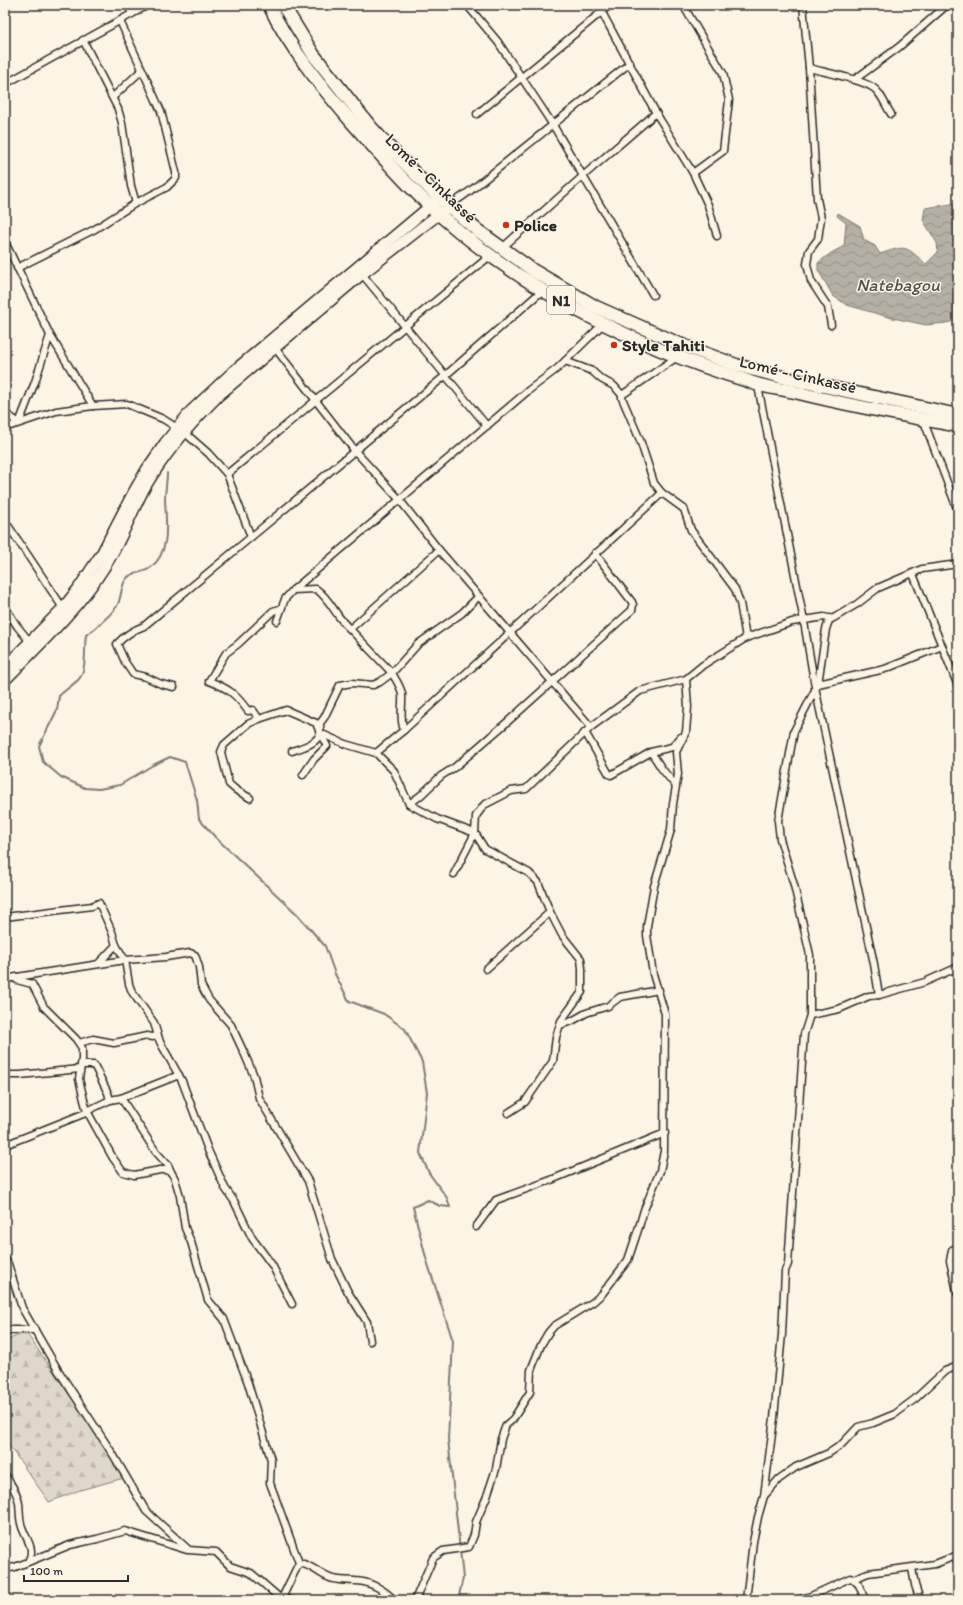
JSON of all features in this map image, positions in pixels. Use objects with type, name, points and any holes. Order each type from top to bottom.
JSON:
[{"type":"highway","name":"Lomé - Cinkassé","points":[[268,5],[305,63],[340,109],[372,146],[430,206],[444,210],[502,248],[534,272],[596,307],[704,354],[736,365],[786,378],[958,415]]},
{"type":"highway","name":"Lomé - Cinkassé","points":[[282,5],[313,54],[369,125],[439,198],[444,210],[491,255],[542,290],[635,339],[677,357],[748,381],[758,386],[781,389],[833,402],[958,426]]},
{"type":"main road","points":[[5,680],[68,615],[88,591],[106,565],[145,488],[196,406],[218,385],[439,198]]},
{"type":"main road","points":[[5,667],[63,608],[78,590],[95,566],[147,469],[181,429],[362,274],[444,210]]},
{"type":"street","points":[[128,5],[132,14]]},
{"type":"street","points":[[5,84],[148,5]]},
{"type":"street","points":[[467,5],[498,42],[521,79],[553,125],[653,295]]},
{"type":"street","points":[[598,5],[656,113],[693,173],[708,205],[717,236]]},
{"type":"street","points":[[476,114],[521,79],[610,5]]},
{"type":"street","points":[[683,5],[723,73],[729,100],[723,151],[693,173]]},
{"type":"street","points":[[803,5],[809,68],[817,199],[821,218],[818,239],[809,251],[807,264],[811,281],[828,307],[830,325]]},
{"type":"street","points":[[854,80],[899,47],[947,5]]},
{"type":"street","points":[[17,268],[95,229],[136,203],[167,187],[176,178],[176,172],[161,111],[120,21]]},
{"type":"street","points":[[84,40],[113,97],[122,123],[131,186],[136,203]]},
{"type":"street","points":[[444,210],[630,63]]},
{"type":"street","points":[[809,68],[854,80],[875,89],[890,114]]},
{"type":"street","points":[[113,97],[142,70]]},
{"type":"street","points":[[502,248],[656,113]]},
{"type":"street","points":[[5,242],[50,335],[93,406]]},
{"type":"street","points":[[227,474],[491,255]]},
{"type":"street","points":[[362,274],[487,426]]},
{"type":"street","points":[[174,687],[133,674],[125,662],[117,644],[131,632],[144,626],[355,451],[446,375],[542,290]]},
{"type":"street","points":[[277,621],[280,609],[285,599],[293,590],[399,499],[565,361],[604,323]]},
{"type":"street","points":[[19,423],[35,382],[50,335]]},
{"type":"street","points":[[275,348],[355,451],[399,499],[439,550],[592,727]]},
{"type":"street","points":[[622,395],[677,357]]},
{"type":"street","points":[[565,361],[592,371],[601,379],[614,386],[622,395],[640,440],[654,483],[662,492],[684,509],[691,530],[735,590],[740,603],[746,638]]},
{"type":"street","points":[[758,386],[816,686],[874,964],[879,995]]},
{"type":"street","points":[[5,429],[56,411],[93,406],[127,404],[162,419],[181,429],[208,453],[227,474],[251,537]]},
{"type":"street","points":[[5,413],[19,423]]},
{"type":"street","points":[[923,419],[958,511]]},
{"type":"street","points":[[376,753],[404,730],[662,492]]},
{"type":"street","points":[[5,521],[63,608]]},
{"type":"street","points":[[350,629],[439,550]]},
{"type":"street","points":[[409,804],[420,796],[441,776],[455,767],[633,608],[632,602],[595,553]]},
{"type":"street","points":[[454,874],[474,833],[476,816],[484,805],[511,791],[526,789],[585,732],[640,691],[686,679],[703,665],[746,638],[781,624],[824,617],[835,617],[857,604],[878,588],[922,569],[958,564]]},
{"type":"street","points":[[913,574],[958,686]]},
{"type":"street","points":[[293,590],[316,589],[329,602],[339,619],[392,674],[398,682],[402,693],[401,722],[404,730]]},
{"type":"street","points":[[292,751],[319,738],[320,723],[324,718],[340,685],[352,683],[372,685],[392,674],[418,644],[462,613],[479,596]]},
{"type":"street","points":[[5,607],[17,626],[30,642]]},
{"type":"street","points":[[259,718],[253,710],[248,711],[238,697],[221,685],[209,681],[226,652],[238,644],[273,611],[280,609]]},
{"type":"street","points":[[753,1600],[747,1600],[753,1542],[764,1496],[774,1418],[782,1334],[804,1034],[810,1015],[811,986],[809,945],[794,885],[777,828],[794,731],[816,686],[826,630],[830,618]]},
{"type":"street","points":[[816,686],[885,669],[942,646]]},
{"type":"street","points":[[415,1600],[433,1558],[443,1551],[469,1547],[474,1534],[476,1522],[496,1469],[500,1439],[506,1425],[513,1419],[530,1392],[531,1370],[548,1333],[554,1326],[593,1302],[602,1294],[628,1260],[644,1210],[660,1171],[664,1151],[665,1134],[665,1014],[653,974],[646,935],[654,886],[671,830],[675,785],[678,774],[676,752],[686,732],[688,701],[686,679]]},
{"type":"street","points":[[250,798],[229,784],[221,752],[224,746],[248,724],[259,718],[286,710],[316,723],[327,746],[314,759],[303,775]]},
{"type":"street","points":[[585,732],[609,774],[612,774],[651,752],[672,747],[686,732]]},
{"type":"street","points":[[320,733],[345,744],[376,753],[394,771],[409,804],[438,819],[474,833],[485,849],[529,873],[538,882],[550,912],[562,935],[581,959],[582,992],[561,1021],[553,1061],[525,1102],[508,1113]]},
{"type":"street","points":[[651,752],[675,785]]},
{"type":"street","points":[[464,830],[476,824]]},
{"type":"street","points":[[5,917],[92,906],[99,903],[116,945],[125,960],[129,984],[132,992],[154,1023],[160,1042],[179,1075],[225,1188],[234,1201],[252,1238],[272,1265],[292,1304]]},
{"type":"street","points":[[486,969],[550,912]]},
{"type":"street","points":[[98,964],[116,945]]},
{"type":"street","points":[[5,979],[58,969],[125,960],[166,957],[190,953],[195,955],[200,967],[201,985],[208,1000],[231,1025],[254,1076],[259,1098],[308,1181],[332,1259],[348,1292],[367,1322],[370,1341]]},
{"type":"street","points":[[810,1015],[840,1009],[864,998],[925,982],[958,967]]},
{"type":"street","points":[[17,977],[17,980],[32,984],[44,1007],[76,1039],[79,1044],[82,1053],[79,1079],[81,1092],[88,1112],[113,1158],[123,1172],[134,1175],[160,1170],[171,1172]]},
{"type":"street","points":[[560,1025],[572,1021],[586,1013],[608,1006],[620,997],[659,990]]},
{"type":"street","points":[[79,1044],[93,1039],[114,1043],[140,1037],[158,1036]]},
{"type":"street","points":[[5,1075],[28,1075],[94,1066],[106,1088],[110,1100]]},
{"type":"street","points":[[5,1145],[88,1112],[110,1100],[121,1098],[179,1075]]},
{"type":"street","points":[[121,1098],[156,1152],[168,1166],[175,1179],[180,1196],[185,1228],[191,1242],[208,1300],[224,1319],[248,1383],[271,1460],[270,1483],[299,1563],[281,1600]]},
{"type":"street","points":[[476,1227],[496,1200],[551,1180],[665,1134]]},
{"type":"street","points":[[958,1247],[952,1250],[950,1261],[958,1295]]},
{"type":"street","points":[[5,1260],[8,1264],[22,1308],[114,1456],[146,1511],[189,1550]]},
{"type":"street","points":[[7,1330],[35,1330]]},
{"type":"street","points":[[764,1496],[778,1479],[796,1467],[829,1453],[841,1445],[858,1427],[895,1414],[915,1399],[945,1371],[958,1366]]},
{"type":"street","points":[[5,1475],[19,1501],[22,1528],[29,1542],[31,1553],[28,1562]]},
{"type":"street","points":[[5,1568],[15,1567],[70,1545],[97,1540],[125,1531],[189,1550],[216,1552],[230,1566],[251,1573],[281,1600],[291,1600]]},
{"type":"street","points":[[797,1600],[811,1596],[850,1578],[853,1579],[868,1573],[935,1564],[958,1555]]},
{"type":"street","points":[[299,1563],[308,1564],[329,1578],[340,1581],[357,1580],[374,1585],[394,1600]]},
{"type":"street","points":[[912,1568],[915,1585],[920,1600]]},
{"type":"street","points":[[853,1579],[859,1585],[865,1600]]},
{"type":"green space","points":[[21,1333],[27,1334],[99,1437],[124,1478],[80,1490],[49,1502],[5,1440],[5,1342]]},
{"type":"water","name":"Natebagou","points":[[958,203],[958,320],[926,325],[888,317],[847,305],[833,296],[818,270],[818,263],[831,253],[844,246],[846,223],[837,216],[838,213],[860,226],[864,240],[875,246],[880,254],[895,249],[905,248],[926,264],[938,252],[937,243],[923,220],[925,208]]},
{"type":"waterway","points":[[167,473],[165,500],[166,537],[161,554],[157,562],[150,568],[133,574],[125,580],[117,606],[107,618],[86,635],[82,675],[59,696],[57,710],[39,746],[43,762],[61,777],[85,788],[99,789],[120,785],[153,765],[170,757],[185,762],[197,800],[199,819],[216,838],[297,914],[325,946],[335,974],[349,1001],[384,1014],[405,1029],[422,1062],[427,1093],[420,1153],[429,1173],[447,1198],[450,1207],[440,1206],[428,1200],[413,1207],[426,1258],[453,1341],[448,1439],[463,1578],[458,1600]]},
{"type":"place","name":"Police","points":[[506,225]]},
{"type":"place","name":"Style Tahiti","points":[[614,345]]}]
